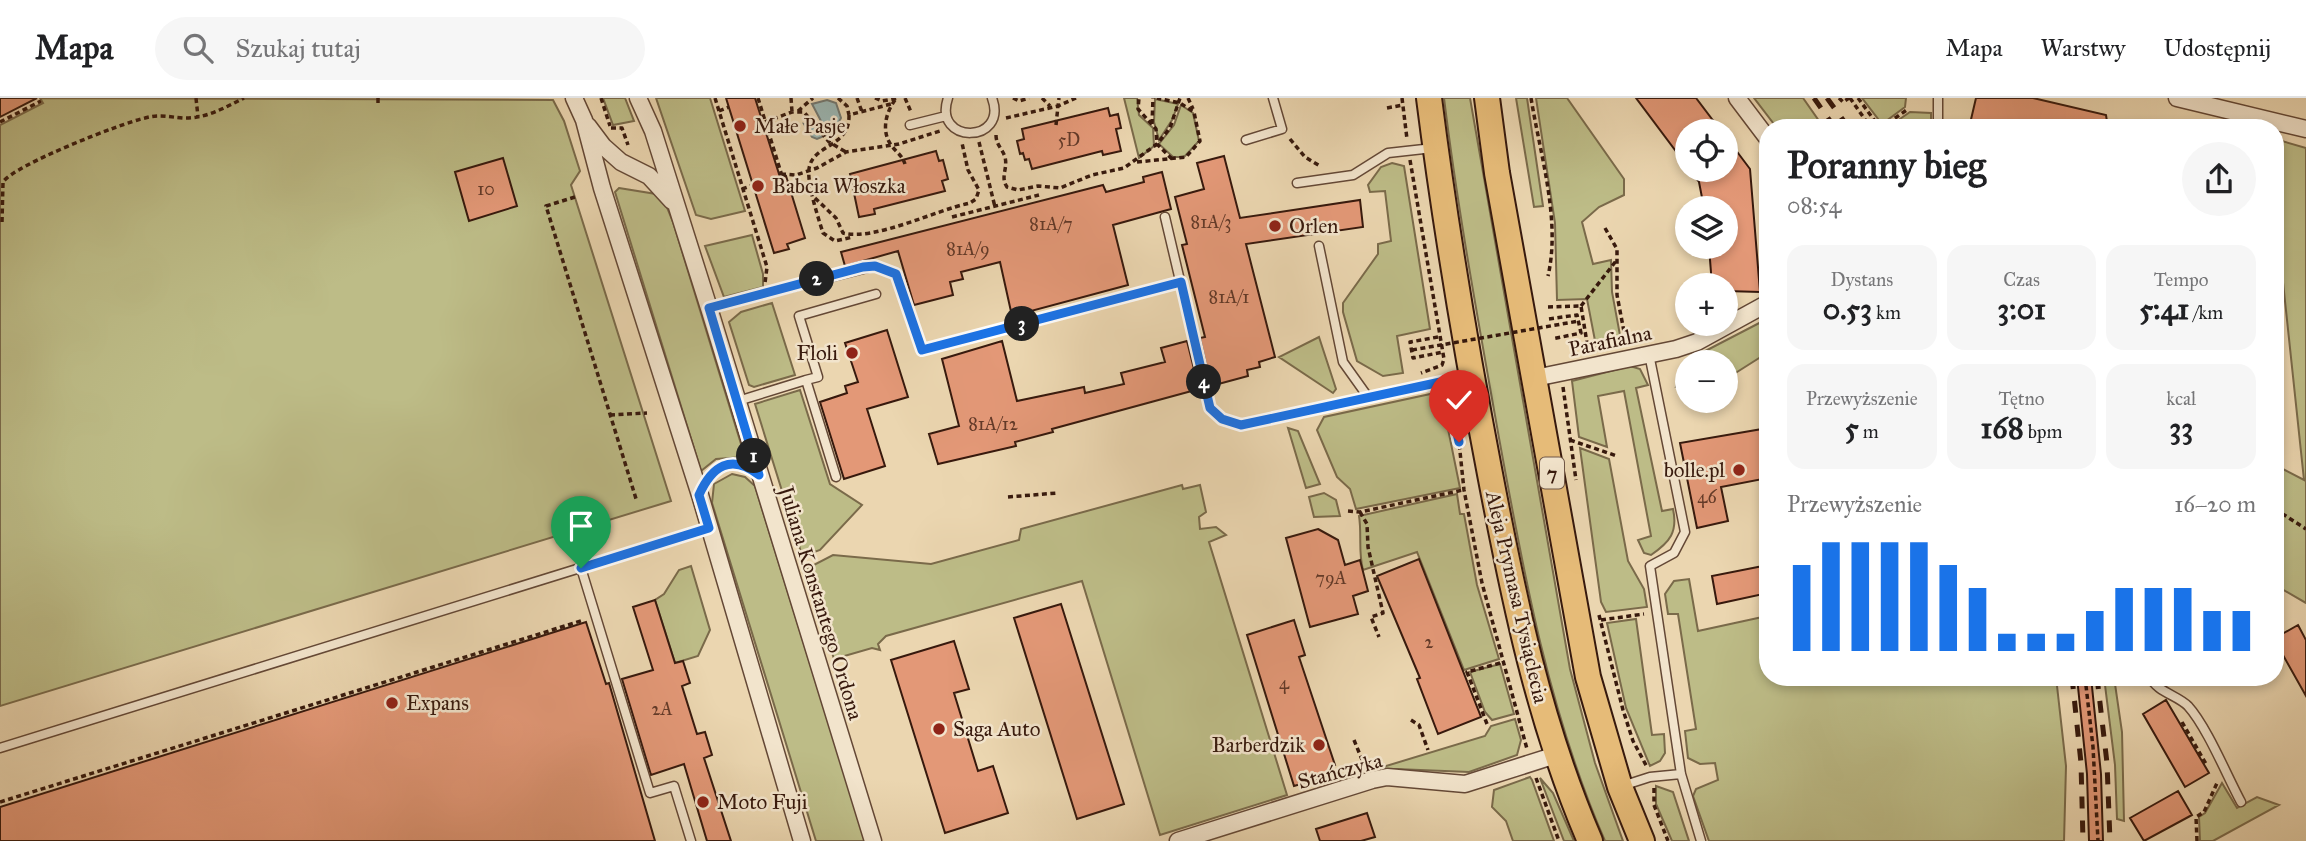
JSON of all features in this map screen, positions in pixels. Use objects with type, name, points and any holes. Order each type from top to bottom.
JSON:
[{"type":"main road","name":"Aleja Prymasa Tysiąclecia","points":[[1429,98],[1471,377],[1516,609],[1556,755],[1590,841]]},
{"type":"main road","name":"7","points":[[1487,98],[1497,173],[1588,677],[1619,787],[1643,841]]},
{"type":"street","points":[[574,98],[584,120],[613,224],[699,495],[802,841]]},
{"type":"street","name":"Juliana Konstantego Ordona","points":[[638,98],[653,131],[709,308],[873,841]]},
{"type":"street","points":[[1737,98],[1759,127]]},
{"type":"street","points":[[2177,98],[2264,119]]},
{"type":"street","points":[[584,120],[603,146],[621,162],[649,176],[676,206]]},
{"type":"street","points":[[2284,124],[2306,129]]},
{"type":"street","name":"Parafialna","points":[[1535,378],[1698,342],[1759,308]]},
{"type":"street","name":"Stańczyka","points":[[1178,841],[1373,780],[1387,777],[1465,784],[1556,755]]},
{"type":"lane","points":[[948,98],[946,116],[954,128],[961,132],[977,133],[984,130],[994,117],[992,98]]},
{"type":"lane","points":[[1246,140],[1282,129],[1273,98]]},
{"type":"lane","points":[[1938,98],[1938,119]]},
{"type":"lane","points":[[909,121],[946,116]]},
{"type":"lane","points":[[1297,183],[1353,175],[1388,153],[1435,147]]},
{"type":"lane","points":[[1165,217],[1210,408],[1222,419],[1241,425],[1471,377]]},
{"type":"lane","points":[[1319,246],[1343,362],[1368,397]]},
{"type":"lane","points":[[709,308],[863,267],[888,270],[896,274],[922,350],[1181,282]]},
{"type":"lane","points":[[738,401],[818,377],[799,316],[876,294]]},
{"type":"lane","points":[[1649,354],[1685,532],[1674,554],[1650,566],[1681,774],[1701,841]]},
{"type":"lane","points":[[807,380],[836,477]]},
{"type":"lane","points":[[699,495],[711,472],[720,466],[740,464],[759,475]]},
{"type":"lane","points":[[0,748],[709,528]]},
{"type":"lane","points":[[581,568],[650,793],[674,786],[691,841]]},
{"type":"lane","points":[[2158,686],[2174,694],[2190,708],[2241,802]]},
{"type":"lane","points":[[1619,787],[1650,777],[1681,774]]},
{"type":"path","points":[[196,98],[198,117]]},
{"type":"path","points":[[0,179],[120,125],[162,114],[198,117],[217,112],[243,98]]},
{"type":"path","points":[[378,98],[378,104]]},
{"type":"path","points":[[600,98],[611,128]]},
{"type":"path","points":[[715,98],[767,267],[763,278],[767,292]]},
{"type":"path","points":[[756,98],[781,175],[808,172],[846,152],[937,135],[943,131],[938,126],[924,129]]},
{"type":"path","points":[[791,98],[792,112]]},
{"type":"path","points":[[798,111],[813,98]]},
{"type":"path","points":[[838,98],[847,106],[849,115],[845,132],[832,145],[814,156],[808,172],[823,233],[828,240],[862,235],[932,217],[976,199],[978,185],[968,170],[964,145],[956,138]]},
{"type":"path","points":[[857,98],[862,112]]},
{"type":"path","points":[[875,98],[881,101],[895,100]]},
{"type":"path","points":[[905,98],[911,110],[909,121]]},
{"type":"path","points":[[1013,98],[1019,101],[1029,98]]},
{"type":"path","points":[[1042,98],[1049,106]]},
{"type":"path","points":[[1056,125],[1059,98]]},
{"type":"path","points":[[1001,120],[1049,106],[1058,106],[1076,98]]},
{"type":"path","points":[[1139,98],[1140,114],[1152,124],[1156,131],[1157,144],[1172,159]]},
{"type":"path","points":[[1152,124],[1155,98],[1180,100],[1194,111]]},
{"type":"path","points":[[996,129],[996,142],[1005,158],[1003,181],[1007,187],[1018,190],[1038,186],[1060,188],[1135,163],[1186,158],[1200,141],[1194,111],[1188,98]]},
{"type":"path","points":[[1531,98],[1549,215],[1551,261],[1548,276]]},
{"type":"path","points":[[1839,98],[1843,102],[1849,98],[1864,119]]},
{"type":"path","points":[[1858,98],[1874,119]]},
{"type":"path","points":[[849,115],[895,100]]},
{"type":"path","points":[[895,100],[886,122],[890,144],[905,164]]},
{"type":"path","points":[[1135,163],[1157,144],[1170,128],[1180,100]]},
{"type":"path","points":[[0,122],[41,102]]},
{"type":"path","points":[[1387,108],[1403,105]]},
{"type":"path","points":[[719,111],[729,107]]},
{"type":"path","points":[[1894,119],[1908,109]]},
{"type":"path","points":[[765,122],[798,111],[810,115],[832,145],[846,152]]},
{"type":"path","points":[[1282,129],[1304,157],[1340,177]]},
{"type":"path","points":[[977,133],[995,207]]},
{"type":"path","points":[[2,222],[1,190],[6,177]]},
{"type":"path","points":[[742,189],[753,185]]},
{"type":"path","points":[[952,217],[1039,195]]},
{"type":"path","points":[[575,197],[546,206],[637,502]]},
{"type":"path","points":[[815,198],[836,218],[843,233],[862,235]]},
{"type":"path","points":[[1418,216],[1482,583],[1527,752]]},
{"type":"path","points":[[1605,228],[1617,248],[1617,295],[1627,348]]},
{"type":"path","points":[[1587,343],[1581,306],[1617,259]]},
{"type":"path","points":[[1548,307],[1581,306]]},
{"type":"path","points":[[1549,319],[1577,315],[1581,333],[1552,339]]},
{"type":"path","points":[[1412,350],[1578,321]]},
{"type":"path","points":[[1438,337],[1410,342],[1413,358],[1443,352]]},
{"type":"path","points":[[1417,374],[1442,365]]},
{"type":"path","points":[[1563,384],[1578,494]]},
{"type":"path","points":[[610,415],[647,413]]},
{"type":"path","points":[[1570,440],[1617,456]]},
{"type":"path","points":[[1348,511],[1360,512],[1464,490]]},
{"type":"path","points":[[1008,497],[1057,493]]},
{"type":"path","points":[[1360,512],[1367,524],[1368,547],[1383,612],[1371,617],[1379,637]]},
{"type":"path","points":[[2284,515],[2306,529]]},
{"type":"path","points":[[1597,610],[1623,710],[1633,741],[1646,766]]},
{"type":"path","points":[[1601,620],[1657,612]]},
{"type":"path","points":[[0,802],[596,616]]},
{"type":"path","points":[[1487,724],[1467,671],[1504,662]]},
{"type":"path","points":[[2086,686],[2094,760],[2098,841]]},
{"type":"path","points":[[1412,720],[1419,725],[1428,750]]},
{"type":"path","points":[[1354,740],[1366,769]]},
{"type":"path","points":[[1534,773],[1559,841]]},
{"type":"path","points":[[2197,841],[2196,817],[2204,811],[2217,783]]},
{"type":"path","points":[[1654,786],[1654,805],[1668,841]]},
{"type":"shaded area","points":[[40,98],[553,100],[564,121],[580,171],[571,185],[671,501],[0,706],[0,125],[43,103]]},
{"type":"shaded area","points":[[603,98],[625,98],[634,121],[613,125]]},
{"type":"shaded area","points":[[656,98],[710,98],[745,211],[711,219],[696,215]]},
{"type":"shaded area","points":[[1124,98],[1137,98],[1139,115],[1153,128],[1154,146],[1139,158]]},
{"type":"shaded area","points":[[1444,98],[1470,98],[1570,669],[1595,763],[1623,841],[1605,841],[1568,743],[1540,643],[1518,541],[1484,353]]},
{"type":"shaded area","points":[[1516,98],[1527,98],[1543,206],[1534,207]]},
{"type":"shaded area","points":[[1536,98],[1567,98],[1624,179],[1624,195],[1599,207],[1582,222],[1593,264],[1611,260],[1612,292],[1622,346],[1597,351],[1587,299],[1557,300],[1555,223]]},
{"type":"shaded area","points":[[1754,98],[1803,98],[1818,119],[1770,119]]},
{"type":"shaded area","points":[[1862,98],[1906,98],[1905,107],[1889,119],[1878,119]]},
{"type":"shaded area","points":[[1155,99],[1178,104],[1172,120],[1159,140],[1154,122]]},
{"type":"shaded area","points":[[1181,105],[1193,113],[1199,141],[1184,157],[1173,157],[1159,144],[1174,125]]},
{"type":"shaded area","points":[[1910,112],[1931,113],[1931,119],[1900,119]]},
{"type":"shaded area","points":[[2284,142],[2306,148],[2306,603],[2284,590],[2284,470],[2304,480],[2284,292]]},
{"type":"shaded area","points":[[1392,163],[1404,166],[1430,329],[1397,336],[1403,373],[1383,376],[1357,361],[1343,312],[1343,303],[1378,254],[1378,244],[1391,241],[1385,191],[1370,192],[1368,185],[1381,167]]},
{"type":"shaded area","points":[[619,188],[662,195],[673,222],[745,457],[716,459],[701,471],[615,192]]},
{"type":"shaded area","points":[[752,235],[763,274],[763,287],[724,297],[705,246]]},
{"type":"shaded area","points":[[772,303],[795,375],[754,387],[749,385],[729,322],[741,312]]},
{"type":"shaded area","points":[[1759,323],[1759,358],[1738,371],[1738,350],[1707,350]]},
{"type":"shaded area","points":[[1319,337],[1336,389],[1333,393],[1279,357]]},
{"type":"shaded area","points":[[1630,366],[1640,369],[1648,385],[1636,388],[1662,511],[1673,509],[1674,517],[1671,536],[1651,555],[1644,553],[1638,540],[1651,536],[1624,391],[1598,396],[1607,447],[1579,437],[1572,381]]},
{"type":"shaded area","points":[[800,390],[830,484],[862,505],[820,550],[806,555],[801,552],[755,404]]},
{"type":"shaded area","points":[[1435,393],[1446,419],[1460,488],[1356,509],[1350,489],[1337,477],[1317,430],[1324,417]]},
{"type":"shaded area","points":[[1288,428],[1298,431],[1320,484],[1306,488]]},
{"type":"shaded area","points":[[1580,448],[1609,459],[1628,561],[1644,589],[1647,607],[1606,612],[1601,602]]},
{"type":"shaded area","points":[[732,474],[745,477],[755,486],[865,841],[816,841],[712,503],[714,484]]},
{"type":"shaded area","points":[[1182,485],[1183,489],[1200,485],[1206,512],[1199,517],[1200,529],[1216,527],[1226,535],[1209,542],[1287,795],[1160,835],[1082,581],[886,636],[878,644],[880,650],[872,648],[834,659],[806,569],[833,555],[931,564],[1019,540],[1021,529]]},
{"type":"shaded area","points":[[1324,493],[1336,500],[1340,516],[1314,517],[1309,497]]},
{"type":"shaded area","points":[[1457,494],[1460,514],[1464,514],[1477,585],[1499,659],[1464,670],[1417,552],[1363,570],[1360,550],[1359,516]]},
{"type":"shaded area","points":[[691,566],[710,630],[698,656],[675,663],[655,600],[664,594],[679,570]]},
{"type":"shaded area","points":[[1689,579],[1698,631],[1759,618],[1759,686],[2057,686],[2066,766],[2064,841],[1709,841],[1693,796],[1696,789],[1718,780],[1715,763],[1700,764],[1688,758],[1685,731],[1696,729],[1678,614],[1668,614],[1665,594],[1674,581]]},
{"type":"shaded area","points":[[1636,619],[1652,735],[1664,734],[1665,753],[1660,761],[1650,766],[1626,708],[1607,623]]},
{"type":"shaded area","points":[[1500,664],[1514,714],[1492,720],[1485,712],[1470,672]]},
{"type":"shaded area","points":[[2105,686],[2115,686],[2122,732],[2124,821],[2117,819],[2115,765]]},
{"type":"shaded area","points":[[1515,719],[1521,740],[1517,755],[1469,772],[1396,769],[1363,773],[1485,736],[1491,726]]},
{"type":"shaded area","points":[[1530,777],[1554,841],[1513,841],[1506,821],[1492,807],[1494,790]]},
{"type":"shaded area","points":[[1540,778],[1553,793],[1574,841],[1564,841]]},
{"type":"shaded area","points":[[2222,783],[2237,808],[2257,797],[2279,805],[2213,841],[2200,841],[2199,817],[2205,813]]},
{"type":"shaded area","points":[[1656,786],[1673,792],[1689,841],[1672,841],[1656,804]]},
{"type":"water","points":[[827,100],[836,103],[841,118],[834,132],[817,139],[812,137],[804,124],[818,127],[821,121],[812,104]]},
{"type":"building","points":[[0,98],[37,98],[0,117]]},
{"type":"building","points":[[726,98],[755,98],[780,177],[786,176],[805,238],[787,244],[789,249],[774,253]]},
{"type":"building","points":[[1636,98],[1696,98],[1712,119],[1675,119],[1675,150]]},
{"type":"building","points":[[1976,98],[2033,98],[2106,115],[2107,119],[1971,119]]},
{"type":"building","points":[[1108,108],[1110,116],[1118,114],[1121,128],[1116,129],[1121,151],[1103,155],[1102,151],[1032,169],[1029,159],[1025,160],[1023,153],[1020,154],[1017,141],[1024,139],[1022,129]]},
{"type":"building","points":[[936,151],[939,161],[943,160],[948,179],[942,181],[945,191],[874,209],[875,214],[859,217],[850,174]]},
{"type":"building","points":[[1738,153],[1750,169],[1759,292],[1738,291],[1738,273],[1711,273],[1710,259],[1738,259],[1738,196],[1702,196],[1699,182],[1738,182]]},
{"type":"building","points":[[1224,156],[1240,218],[1360,200],[1363,227],[1246,244],[1275,357],[1259,362],[1260,367],[1247,370],[1248,376],[1211,386],[1200,338],[1205,337],[1182,245],[1187,244],[1175,197],[1204,189],[1197,163]]},
{"type":"building","points":[[503,158],[517,206],[469,221],[455,172]]},
{"type":"building","points":[[1162,172],[1171,209],[1113,225],[1128,285],[1012,316],[1000,262],[961,272],[963,279],[950,282],[953,295],[914,305],[898,251],[845,266],[841,252],[1103,185],[1106,192],[1144,182],[1143,177]]},
{"type":"building","points":[[887,330],[908,397],[867,409],[885,466],[844,479],[820,402],[847,393],[845,386],[858,382],[845,343]]},
{"type":"building","points":[[1002,341],[1017,401],[1084,387],[1085,393],[1124,384],[1121,373],[1165,362],[1161,348],[1187,341],[1199,389],[1052,429],[1053,432],[1015,442],[1016,446],[938,464],[929,434],[959,426],[942,359]]},
{"type":"building","points":[[1759,430],[1759,480],[1721,487],[1728,521],[1697,528],[1680,443]]},
{"type":"building","points":[[1318,529],[1338,540],[1345,565],[1360,560],[1368,591],[1353,596],[1358,614],[1310,627],[1286,538]]},
{"type":"building","points":[[1419,559],[1481,717],[1438,734],[1417,679],[1420,678],[1377,576]]},
{"type":"building","points":[[1759,567],[1759,595],[1717,604],[1712,576]]},
{"type":"building","points":[[655,600],[675,663],[683,661],[690,683],[682,686],[697,734],[705,732],[712,755],[704,758],[731,841],[707,841],[684,764],[651,775],[622,679],[653,670],[633,607]]},
{"type":"building","points":[[1061,604],[1124,804],[1077,819],[1014,618]]},
{"type":"building","points":[[1294,620],[1305,655],[1299,657],[1335,765],[1332,766],[1335,774],[1294,786],[1247,635]]},
{"type":"building","points":[[586,622],[606,684],[609,683],[655,841],[0,841],[0,807]]},
{"type":"building","points":[[2298,625],[2306,640],[2306,696],[2284,657],[2284,633]]},
{"type":"building","name":"Saga Auto","points":[[954,641],[969,689],[954,693],[978,771],[993,766],[1008,813],[945,833],[891,660]]},
{"type":"building","points":[[2078,686],[2092,686],[2101,774],[2103,841],[2089,841],[2087,774]]},
{"type":"building","points":[[2166,700],[2209,773],[2185,787],[2143,714]]},
{"type":"building","points":[[2178,791],[2192,815],[2144,841],[2130,818]]},
{"type":"building","points":[[1367,813],[1375,837],[1361,841],[1320,841],[1316,829]]},
{"type":"railway","points":[[1814,98],[1829,119]]},
{"type":"railway","points":[[1827,98],[1842,119]]},
{"type":"railway","points":[[2073,686],[2081,763],[2083,841]]},
{"type":"railway","points":[[2098,686],[2107,763],[2110,841]]},
{"type":"place","name":"Małe Pasje","points":[[740,126]]},
{"type":"place","name":"Babcia Włoszka","points":[[758,186]]},
{"type":"place","name":"Orlen","points":[[1275,226]]},
{"type":"place","name":"Floli","points":[[852,353]]},
{"type":"place","name":"bolle.pl","points":[[1739,470]]},
{"type":"place","name":"Expans","points":[[392,703]]},
{"type":"place","name":"Saga Auto","points":[[939,729]]},
{"type":"place","name":"Barberdzik","points":[[1319,745]]},
{"type":"place","name":"Moto Fuji","points":[[703,802]]},
{"type":"route","points":[[581,568],[709,528],[699,495],[711,472],[720,466],[740,464],[759,475],[709,308],[863,267],[875,266],[896,274],[922,350],[1181,282],[1210,408],[1222,419],[1241,425],[1445,381],[1459,442]]}]
